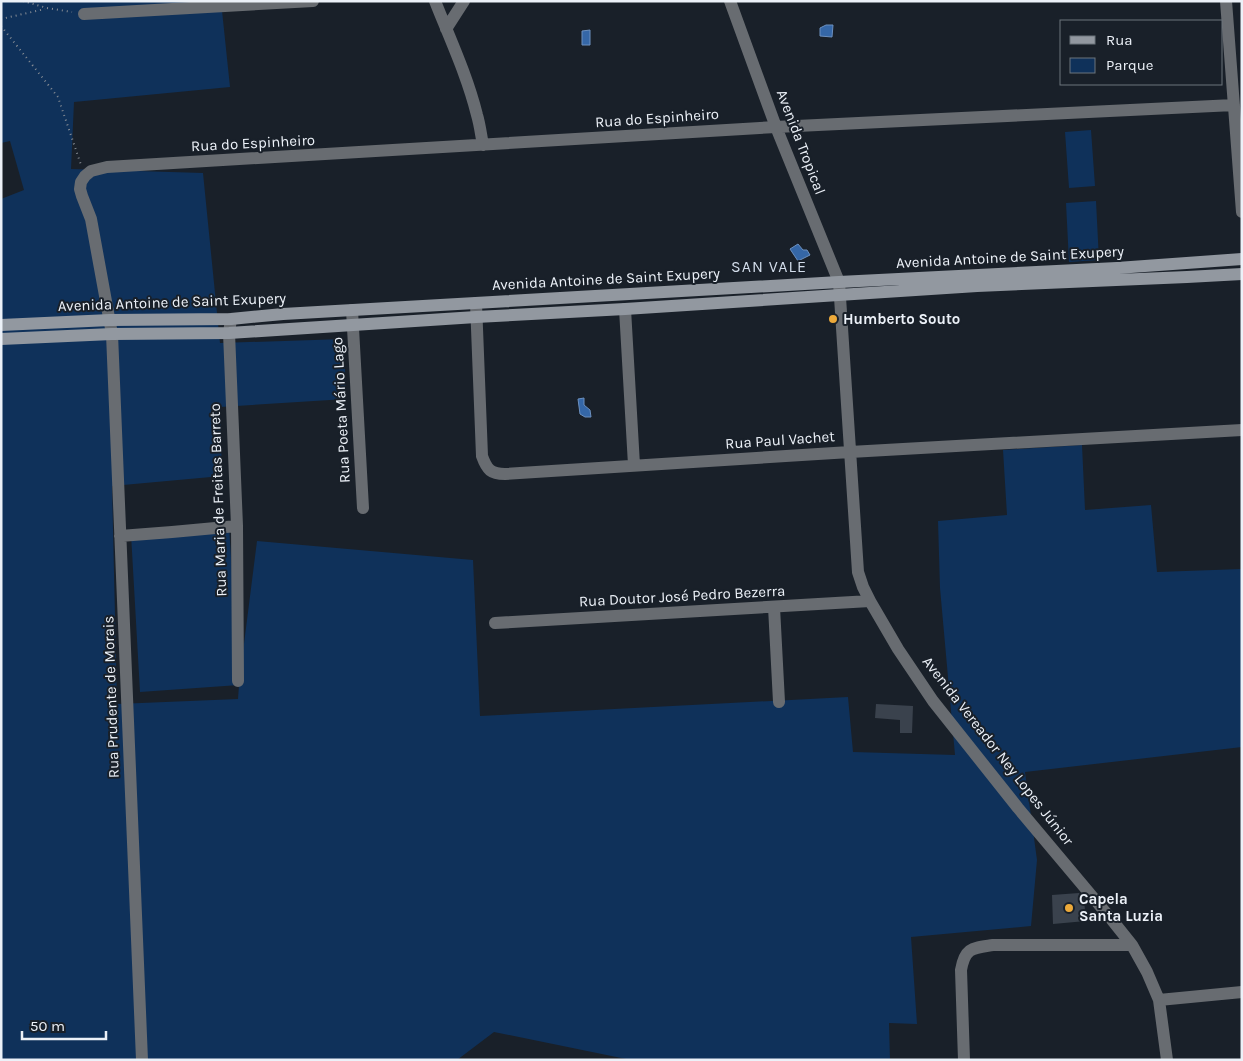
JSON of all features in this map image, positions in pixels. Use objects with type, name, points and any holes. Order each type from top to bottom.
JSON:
[{"type":"street","points":[[84,14],[312,1]]},
{"type":"street","points":[[435,1],[469,86],[478,116],[483,145]]},
{"type":"street","points":[[446,29],[464,1]]},
{"type":"street","name":"Avenida Tropical","points":[[730,1],[776,127],[840,288]]},
{"type":"street","points":[[1226,1],[1242,212]]},
{"type":"street","name":"Rua do Espinheiro","points":[[85,176],[91,171],[107,167],[776,127],[1234,105]]},
{"type":"street","name":"Rua Prudente de Morais","points":[[85,176],[81,182],[80,189],[91,219],[112,334],[142,1060]]},
{"type":"street","name":"Avenida Antoine de Saint Exupery","points":[[1063,276],[1117,268],[1242,259]]},
{"type":"street","name":"Avenida Antoine de Saint Exupery","points":[[1,325],[110,320],[230,319],[283,314],[476,303],[840,288],[1063,276],[1187,277],[1242,274]]},
{"type":"street","name":"Avenida Antoine de Saint Exupery","points":[[1,339],[112,334],[229,334],[625,309],[840,288]]},
{"type":"street","name":"Avenida Vereador Ney Lopes Júnior","points":[[840,288],[858,572],[870,601],[898,649],[934,701],[1018,808],[1132,946],[1147,972],[1159,1000],[1166,1060]]},
{"type":"street","name":"Rua Paul Vachet","points":[[476,303],[482,456],[490,471],[496,474],[1242,430]]},
{"type":"street","points":[[625,309],[634,465]]},
{"type":"street","name":"Rua Poeta Mário Lago","points":[[352,310],[363,508]]},
{"type":"street","name":"Rua Maria de Freitas Barreto","points":[[230,319],[229,334],[237,526],[238,681]]},
{"type":"street","points":[[120,536],[237,526]]},
{"type":"street","name":"Rua Doutor José Pedro Bezerra","points":[[495,623],[870,601]]},
{"type":"street","points":[[774,607],[779,702]]},
{"type":"street","points":[[964,1060],[961,970],[963,959],[967,952],[973,948],[993,945],[1132,946]]},
{"type":"street","points":[[1159,1000],[1242,992]]},
{"type":"path","points":[[23,1],[47,8],[84,14]]},
{"type":"path","points":[[1,18],[47,8]]},
{"type":"path","points":[[1,26],[58,97],[85,176]]},
{"type":"green space","points":[[1,1],[221,1],[230,87],[74,102],[71,169],[203,173],[220,343],[344,339],[346,399],[220,407],[222,476],[112,486],[117,704],[238,699],[239,685],[140,692],[131,534],[229,526],[239,683],[257,541],[473,560],[480,716],[848,697],[853,752],[955,755],[940,588],[938,521],[1007,515],[1003,450],[1082,445],[1085,510],[1151,505],[1157,572],[1242,569],[1242,747],[1025,772],[1037,860],[1031,926],[911,937],[917,1024],[889,1023],[890,1060],[631,1060],[494,1032],[457,1060],[1,1060],[1,199],[24,190],[10,141],[1,143]]},
{"type":"green space","points":[[1091,130],[1095,186],[1069,188],[1065,132]]},
{"type":"green space","points":[[1096,201],[1099,260],[1069,262],[1066,203]]},
{"type":"shaded area","points":[[826,25],[833,25],[832,37],[820,36],[820,28]]},
{"type":"shaded area","points":[[590,30],[590,45],[582,45],[582,31]]},
{"type":"shaded area","points":[[798,244],[803,250],[807,250],[810,255],[798,261],[790,249]]},
{"type":"shaded area","points":[[584,398],[584,405],[590,410],[591,417],[585,417],[580,414],[578,399]]},
{"type":"building","points":[[876,704],[913,706],[912,733],[900,733],[900,720],[875,718]]},
{"type":"building","name":"Capela Santa Luzia","points":[[1079,893],[1084,900],[1086,921],[1053,924],[1052,895]]},
{"type":"place","name":"Humberto Souto","points":[[833,319]]},
{"type":"place","name":"Capela Santa Luzia","points":[[1069,908]]},
{"type":"district","name":"SAN VALE","points":[[769,266]]}]
